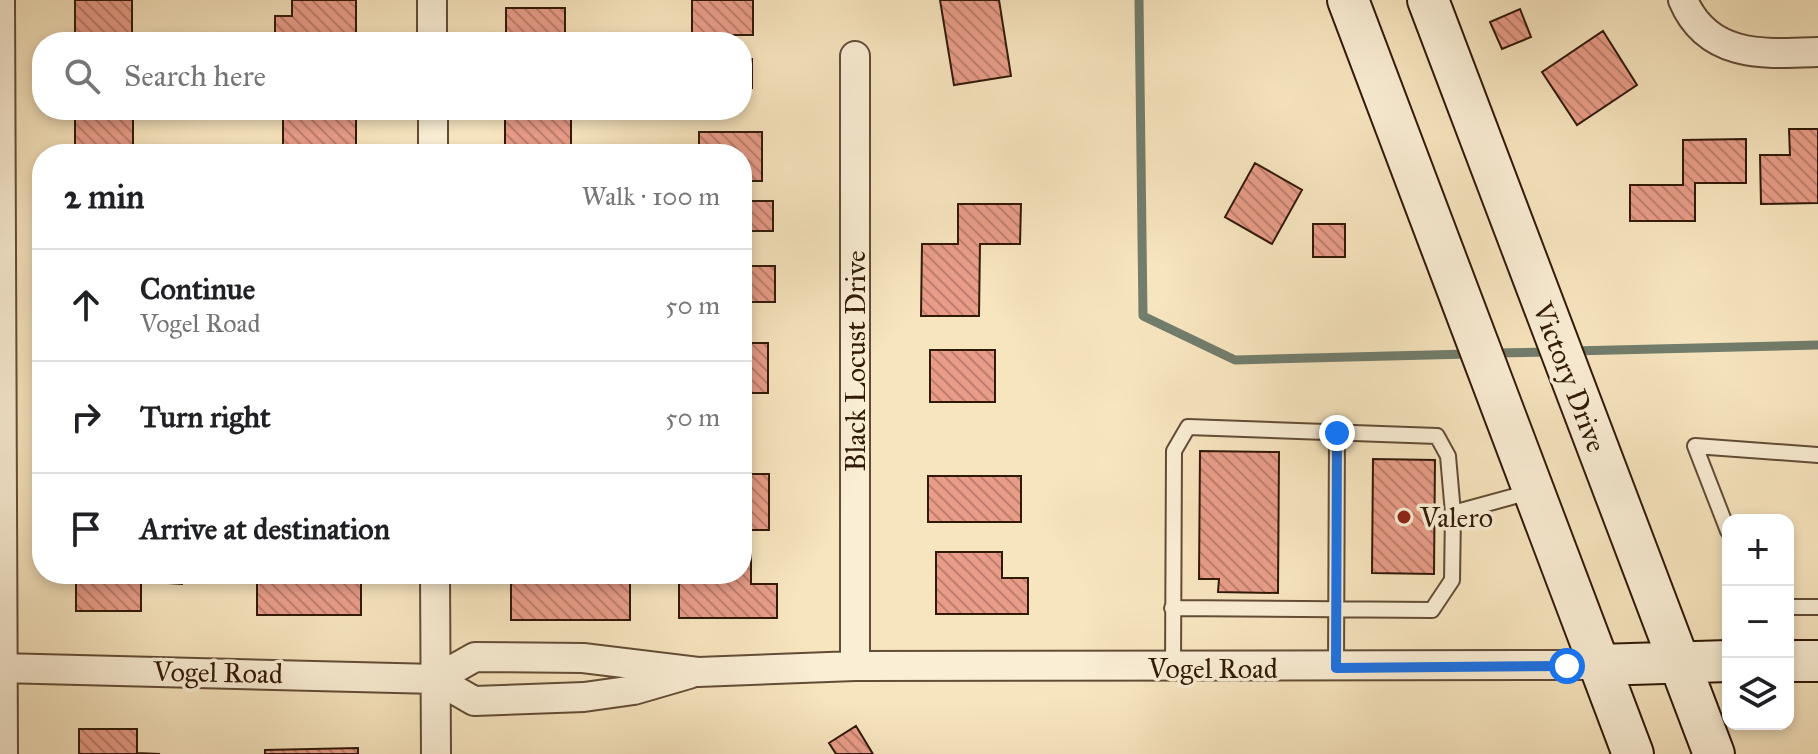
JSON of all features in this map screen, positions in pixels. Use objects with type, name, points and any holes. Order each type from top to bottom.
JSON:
[{"type":"main road","points":[[1348,0],[1633,754]]},
{"type":"main road","name":"Victory Drive","points":[[1428,0],[1714,754]]},
{"type":"main road","name":"Vogel Road","points":[[1599,665],[1722,661]]},
{"type":"main road","points":[[1794,661],[1818,661]]},
{"type":"street","points":[[0,0],[3,754]]},
{"type":"street","points":[[432,0],[432,32]]},
{"type":"street","points":[[1683,0],[1691,19],[1721,42],[1754,54],[1818,52]]},
{"type":"street","name":"Black Locust Drive","points":[[855,56],[855,666]]},
{"type":"street","points":[[433,120],[433,144]]},
{"type":"street","points":[[435,584],[436,754]]},
{"type":"street","name":"Vogel Road","points":[[436,679],[475,657],[583,658],[698,672],[855,666],[1336,668],[1599,665]]},
{"type":"street","name":"Vogel Road","points":[[1,668],[436,679],[474,701],[569,698],[634,690],[698,672]]},
{"type":"lane","points":[[1172,608],[1432,610],[1452,580],[1453,513],[1448,456],[1437,436],[1188,427],[1174,451],[1172,608],[1173,668]]},
{"type":"lane","points":[[1336,668],[1337,433]]},
{"type":"lane","points":[[1722,516],[1695,446],[1818,455]]},
{"type":"lane","points":[[1453,513],[1534,491]]},
{"type":"lane","points":[[1794,607],[1818,607]]},
{"type":"building","points":[[75,0],[132,0],[132,32],[75,32]]},
{"type":"building","points":[[292,0],[356,0],[356,32],[275,32],[275,16],[292,16]]},
{"type":"building","points":[[692,0],[753,0],[753,35],[752,32],[692,32]]},
{"type":"building","points":[[940,0],[999,0],[1011,76],[954,85]]},
{"type":"building","points":[[506,8],[565,8],[565,32],[506,32]]},
{"type":"building","points":[[1520,9],[1531,37],[1502,49],[1490,22]]},
{"type":"building","points":[[1603,31],[1637,85],[1577,125],[1542,72]]},
{"type":"building","points":[[75,120],[133,120],[133,144],[75,144]]},
{"type":"building","points":[[283,120],[356,120],[356,144],[283,144]]},
{"type":"building","points":[[505,120],[571,120],[571,144],[505,144]]},
{"type":"building","points":[[1789,129],[1818,129],[1818,203],[1761,204],[1760,155],[1790,155]]},
{"type":"building","points":[[699,132],[762,132],[762,181],[752,181],[752,144],[699,144]]},
{"type":"building","points":[[1746,139],[1746,183],[1695,183],[1695,221],[1630,221],[1630,185],[1683,185],[1683,140]]},
{"type":"building","points":[[1255,163],[1302,190],[1272,244],[1225,217]]},
{"type":"building","points":[[752,201],[773,201],[773,231],[752,231]]},
{"type":"building","points":[[958,204],[1021,204],[1020,244],[980,244],[979,316],[921,316],[922,244],[958,244]]},
{"type":"building","points":[[1313,224],[1345,224],[1345,257],[1313,257]]},
{"type":"building","points":[[752,266],[775,266],[775,302],[752,302]]},
{"type":"building","points":[[752,343],[768,343],[768,393],[752,393]]},
{"type":"building","points":[[930,350],[995,350],[995,402],[930,402]]},
{"type":"building","points":[[1200,451],[1279,452],[1278,593],[1218,592],[1219,579],[1199,579]]},
{"type":"building","name":"Valero","points":[[1373,459],[1435,460],[1434,574],[1372,573]]},
{"type":"building","points":[[752,474],[769,474],[769,530],[752,530]]},
{"type":"building","points":[[928,476],[1021,476],[1021,522],[928,522]]},
{"type":"building","points":[[936,552],[1002,552],[1002,578],[1028,578],[1028,614],[936,614]]},
{"type":"building","points":[[76,584],[141,584],[141,611],[76,611]]},
{"type":"building","points":[[257,584],[361,584],[361,615],[257,615]]},
{"type":"building","points":[[511,584],[630,584],[630,620],[511,620]]},
{"type":"building","points":[[679,584],[777,584],[777,618],[679,618]]},
{"type":"building","points":[[856,726],[873,754],[836,754],[829,743]]},
{"type":"building","points":[[79,729],[137,729],[137,753],[160,754],[79,754]]},
{"type":"building","points":[[358,748],[358,754],[265,754],[265,750]]},
{"type":"waterway","points":[[1139,0],[1143,316],[1235,360],[1469,354]]},
{"type":"waterway","points":[[1572,351],[1818,345]]},
{"type":"waterway","points":[[1492,353],[1549,352]]},
{"type":"place","name":"Valero","points":[[1404,517]]},
{"type":"route","points":[[1337,433],[1336,668],[1567,666]]}]
